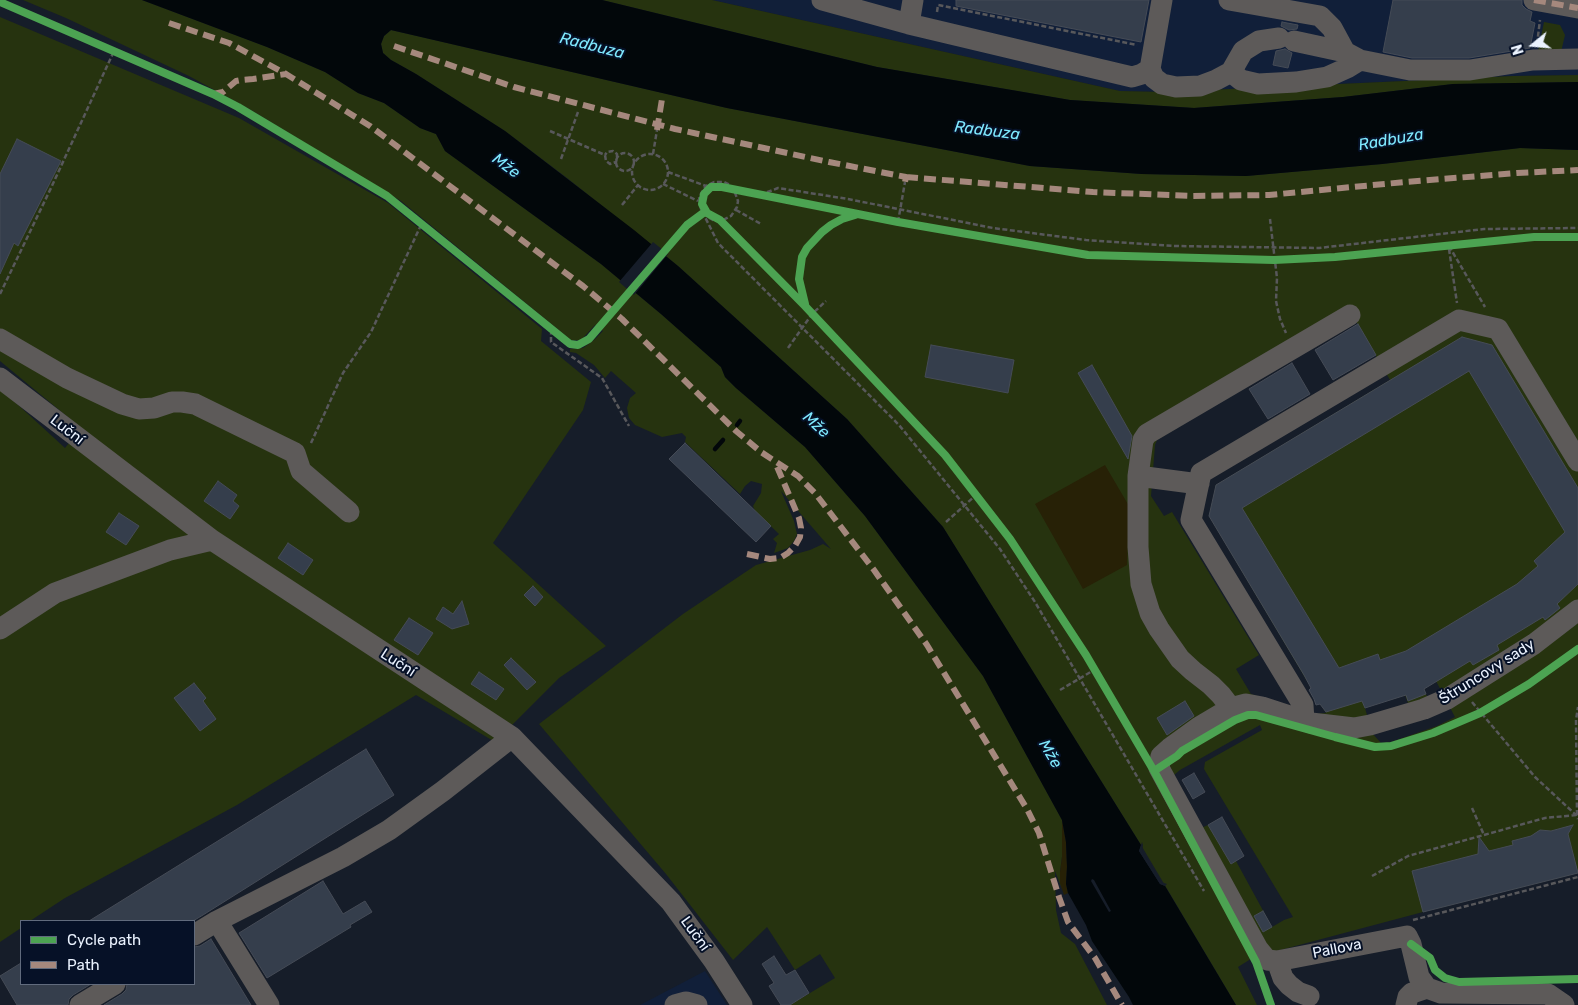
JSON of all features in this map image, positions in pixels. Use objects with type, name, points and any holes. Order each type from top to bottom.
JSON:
[{"type":"street","points":[[822,0],[909,24],[1132,77],[1142,74],[1152,58]]},
{"type":"street","points":[[909,24],[913,0]]},
{"type":"street","points":[[1162,0],[1152,58],[1154,78],[1162,84],[1176,87],[1200,86],[1232,72],[1243,51],[1259,41],[1287,40],[1410,70],[1470,70],[1533,60],[1578,59]]},
{"type":"street","points":[[1229,0],[1320,16],[1332,28],[1353,56]]},
{"type":"street","points":[[1534,0],[1578,8]]},
{"type":"street","points":[[1232,72],[1241,80],[1258,84],[1296,82],[1327,77],[1347,68],[1353,56]]},
{"type":"street","points":[[1231,708],[1222,695],[1180,658],[1150,612],[1139,572],[1138,476],[1143,440],[1147,434],[1350,315]]},
{"type":"street","points":[[1304,721],[1303,706],[1191,520],[1201,473],[1459,320],[1498,329],[1578,461]]},
{"type":"street","points":[[0,339],[67,378],[122,404],[138,409],[154,408],[172,402],[195,404],[295,453],[301,471],[349,512]]},
{"type":"street","name":"Luční","points":[[0,378],[212,540],[512,737],[671,902],[714,961],[742,1005]]},
{"type":"street","points":[[1138,476],[1199,484]]},
{"type":"street","points":[[0,628],[56,593],[170,550],[212,540]]},
{"type":"street","name":"Štruncovy sady","points":[[1309,996],[1298,992],[1289,985],[1272,960],[1258,949],[1159,768],[1161,756],[1199,727],[1231,708],[1246,704],[1311,723],[1354,728],[1370,726],[1424,710],[1447,700],[1534,644],[1578,610]]},
{"type":"street","points":[[195,934],[217,921],[343,858],[389,830],[512,737]]},
{"type":"street","points":[[217,921],[269,1005]]},
{"type":"street","points":[[1406,929],[1412,944],[1419,977],[1427,988],[1441,993],[1548,994],[1564,1005]]},
{"type":"street","name":"Pallova","points":[[1272,960],[1406,929]]},
{"type":"street","points":[[80,1005],[113,985]]},
{"type":"street","points":[[1406,1005],[1408,997],[1412,993],[1427,988]]},
{"type":"street","points":[[675,1005],[686,1002],[696,1005]]},
{"type":"path","points":[[934,30],[938,5],[1152,58]]},
{"type":"path","points":[[105,48],[123,55]]},
{"type":"path","points":[[0,294],[52,188],[114,51]]},
{"type":"path","points":[[560,159],[578,112]]},
{"type":"path","points":[[653,154],[657,130]]},
{"type":"path","points":[[550,131],[605,155]]},
{"type":"path","points":[[605,155],[606,162],[610,164],[614,163],[617,160],[622,154],[627,154],[633,159],[633,165],[632,169],[638,185],[648,190],[656,189],[663,184],[667,177],[668,172],[665,162],[659,156],[653,154],[642,156],[638,159],[633,165],[629,170],[622,170],[617,165],[617,160],[617,154],[613,151],[607,152],[605,155]]},
{"type":"path","points":[[668,172],[706,186]]},
{"type":"path","points":[[720,220],[731,216],[738,201],[730,185],[724,182],[714,182],[706,186],[700,193],[700,210],[720,220],[726,227]]},
{"type":"path","points":[[905,182],[901,210],[894,221],[907,224]]},
{"type":"path","points":[[663,184],[699,201]]},
{"type":"path","points":[[622,205],[638,185]]},
{"type":"path","points":[[743,192],[716,186],[707,190],[702,199],[704,212],[718,243],[899,425],[1000,549],[1035,602],[1207,896]]},
{"type":"path","points":[[755,194],[778,188],[993,228],[1086,240],[1174,246],[1319,248],[1484,229],[1578,228]]},
{"type":"path","points":[[755,194],[779,199]]},
{"type":"path","points":[[735,210],[761,224]]},
{"type":"path","points":[[694,219],[704,212]]},
{"type":"path","points":[[415,217],[430,229]]},
{"type":"path","points":[[1270,219],[1276,278],[1276,301],[1280,319],[1287,334]]},
{"type":"path","points":[[301,471],[307,451],[343,373],[370,332],[422,223]]},
{"type":"path","points":[[1444,247],[1458,245]]},
{"type":"path","points":[[1444,247],[1459,320]]},
{"type":"path","points":[[1444,247],[1498,329]]},
{"type":"path","points":[[1264,259],[1282,259]]},
{"type":"path","points":[[788,348],[812,314],[826,301]]},
{"type":"path","points":[[805,306],[819,321]]},
{"type":"path","points":[[546,324],[556,333],[551,334],[551,342],[602,378],[629,426]]},
{"type":"path","points":[[946,522],[964,505],[973,491],[982,502]]},
{"type":"path","points":[[1060,690],[1080,678],[1092,666],[1099,678]]},
{"type":"path","points":[[1462,690],[1477,714],[1535,777],[1577,817]]},
{"type":"path","points":[[1577,817],[1576,720],[1578,707]]},
{"type":"path","points":[[1477,714],[1488,708]]},
{"type":"path","points":[[1472,808],[1484,835]]},
{"type":"path","points":[[1372,876],[1408,856],[1545,818],[1577,817]]},
{"type":"path","points":[[1406,929],[1578,877]]},
{"type":"shaded area","points":[[712,0],[1578,0],[1578,75],[1513,76],[1164,92],[1120,91]]},
{"type":"shaded area","points":[[705,971],[727,1005],[640,1005]]},
{"type":"green space","points":[[23,0],[142,0],[267,47],[325,72],[358,93],[384,103],[420,128],[436,134],[445,151],[601,264],[721,367],[725,377],[736,388],[805,447],[865,516],[983,676],[1062,820],[1060,872],[1062,889],[1055,871],[1056,910],[1061,933],[1075,944],[1107,1005],[790,1005],[835,978],[820,954],[795,970],[767,927],[733,960],[666,874],[539,724],[683,614],[756,565],[810,550],[823,544],[831,549],[781,491],[794,521],[797,534],[788,548],[774,553],[777,543],[773,539],[779,534],[755,511],[753,506],[761,493],[762,484],[751,481],[740,494],[685,442],[686,437],[682,433],[662,437],[635,425],[629,418],[627,408],[630,398],[636,393],[611,371],[605,378],[594,365],[576,353],[570,352],[570,349],[583,348],[603,331],[595,325],[581,340],[571,340],[401,201],[251,110],[189,76],[66,18]]},
{"type":"green space","points":[[602,0],[712,0],[1120,91],[1164,92],[1513,76],[1578,75],[1578,82],[1453,84],[1343,97],[1194,108],[1070,100],[877,67]]},
{"type":"green space","points":[[0,17],[239,118],[388,203],[542,329],[541,341],[591,382],[583,410],[493,543],[606,646],[559,678],[495,742],[416,695],[237,805],[65,898],[32,920],[20,920],[20,929],[0,942],[0,390],[65,448],[81,428],[0,361]]},
{"type":"green space","points":[[1544,22],[1560,25],[1565,35],[1561,52],[1538,51]]},
{"type":"green space","points":[[391,30],[727,108],[1030,166],[1142,174],[1246,176],[1382,164],[1520,148],[1578,150],[1578,873],[1254,957],[1238,967],[1257,1005],[1236,1005],[1141,845],[943,527],[847,419],[678,266],[505,131],[391,60],[383,53],[381,44],[384,36]],"holes":[[[1355,320],[1390,380],[1216,485],[1209,516],[1326,713],[1315,714],[1251,694],[1236,669],[1259,655],[1172,512],[1164,516],[1151,496],[1155,445],[1157,440]],[[1436,681],[1455,717],[1437,726],[1391,742],[1381,743],[1372,733],[1365,708],[1405,695],[1409,706],[1428,699],[1424,689]],[[1260,725],[1262,730],[1205,762],[1204,769],[1293,917],[1272,927],[1236,861],[1231,863],[1208,825],[1201,828],[1174,775]]]},
{"type":"sand","points":[[1105,465],[1129,506],[1127,565],[1083,589],[1035,504]]},
{"type":"sand","points":[[1062,820],[1066,842],[1066,884],[1068,893],[1064,895],[1060,883]]},
{"type":"water","points":[[142,0],[602,0],[877,67],[1070,100],[1194,108],[1343,97],[1453,84],[1578,82],[1578,150],[1520,148],[1382,164],[1246,176],[1142,174],[1030,166],[727,108],[391,30],[384,36],[381,44],[383,53],[391,60],[505,131],[634,230],[678,266],[847,419],[943,527],[1141,845],[1139,851],[1160,884],[1165,886],[1236,1005],[1133,1005],[1092,941],[1086,925],[1068,893],[1066,884],[1066,842],[1062,820],[983,676],[865,516],[805,447],[736,388],[725,377],[721,367],[601,264],[445,151],[436,134],[420,128],[384,103],[358,93],[325,72],[267,47]]},
{"type":"pier","points":[[653,242],[668,254],[634,295],[619,282]]},
{"type":"pier","points":[[1142,842],[1142,851],[1161,882],[1167,884],[1165,886],[1160,884],[1139,851]]},
{"type":"pier","points":[[1092,879],[1111,911],[1109,912],[1091,881]]},
{"type":"building","points":[[956,0],[1149,0],[1141,42],[956,6]]},
{"type":"building","points":[[1393,0],[1522,0],[1522,5],[1532,12],[1530,21],[1535,23],[1530,48],[1469,58],[1412,58],[1383,52]]},
{"type":"building","points":[[1282,22],[1298,25],[1297,29],[1289,30],[1281,26]]},
{"type":"building","points":[[1285,49],[1292,53],[1288,68],[1273,65],[1276,51]]},
{"type":"building","points":[[17,139],[61,161],[18,246],[14,243],[0,274],[0,174]]},
{"type":"building","points":[[1358,324],[1376,355],[1333,380],[1315,350]]},
{"type":"building","points":[[1462,337],[1492,345],[1578,488],[1578,584],[1557,604],[1560,608],[1545,620],[1543,617],[1497,645],[1499,650],[1473,665],[1470,661],[1424,689],[1426,694],[1408,701],[1406,695],[1365,708],[1362,701],[1326,712],[1320,704],[1316,705],[1309,690],[1311,688],[1304,675],[1209,516],[1216,485]],"holes":[[[1469,371],[1565,532],[1534,561],[1538,566],[1517,584],[1406,651],[1380,660],[1378,654],[1339,668],[1242,508]]]},
{"type":"building","points":[[931,345],[1014,360],[1008,393],[925,377]]},
{"type":"building","points":[[1292,363],[1310,394],[1268,419],[1249,389]]},
{"type":"building","points":[[1092,365],[1132,436],[1128,459],[1078,373]]},
{"type":"building","points":[[685,443],[771,526],[756,542],[669,459]]},
{"type":"building","points":[[218,481],[237,495],[233,501],[239,506],[230,519],[204,501]]},
{"type":"building","points":[[119,513],[139,526],[126,545],[106,532]]},
{"type":"building","points":[[288,543],[313,560],[303,575],[278,558]]},
{"type":"building","points":[[533,586],[543,597],[535,606],[524,595]]},
{"type":"building","points":[[462,601],[469,624],[452,629],[436,619],[443,607],[453,614]]},
{"type":"building","points":[[409,618],[433,633],[418,655],[394,640]]},
{"type":"building","points":[[511,658],[536,682],[527,690],[504,665]]},
{"type":"building","points":[[479,672],[504,689],[496,700],[471,684]]},
{"type":"building","points":[[194,683],[206,698],[203,701],[216,719],[200,731],[174,698]]},
{"type":"building","points":[[1185,701],[1194,716],[1167,735],[1157,718]]},
{"type":"building","points":[[366,749],[394,795],[195,920],[91,920]]},
{"type":"building","points":[[1194,773],[1205,792],[1193,799],[1182,780]]},
{"type":"building","points":[[1222,817],[1244,856],[1231,864],[1208,825]]},
{"type":"building","points":[[1573,825],[1568,834],[1578,873],[1423,912],[1412,871],[1478,854],[1479,837],[1489,851],[1513,845],[1512,841],[1531,836],[1540,830],[1551,831]]},
{"type":"building","points":[[323,881],[343,914],[365,901],[372,912],[350,925],[351,927],[267,978],[239,933]]},
{"type":"building","points":[[1263,911],[1272,927],[1263,932],[1254,916]]},
{"type":"building","points":[[211,939],[251,1005],[104,1005],[122,994],[126,990],[127,985],[195,985],[195,947]]},
{"type":"building","points":[[774,956],[786,975],[795,970],[809,993],[790,1005],[781,1005],[769,986],[774,983],[762,964]]},
{"type":"building","points":[[20,964],[20,985],[89,985],[73,995],[69,999],[68,1005],[17,1005],[0,976]]},
{"type":"waterway","points":[[737,425],[740,421]]},
{"type":"waterway","points":[[715,449],[723,440]]},
{"type":"marked path","points":[[1534,0],[1578,8]]},
{"type":"marked path","points":[[169,23],[229,43],[286,74],[370,126],[583,286],[622,319],[736,431],[761,452],[798,476],[815,493],[874,570],[927,645],[1027,809],[1039,833],[1068,922],[1095,958],[1122,1005]]},
{"type":"marked path","points":[[394,46],[514,87],[675,129],[906,177],[905,182]]},
{"type":"marked path","points":[[213,94],[223,92],[236,81],[286,74]]},
{"type":"marked path","points":[[657,130],[662,99]]},
{"type":"marked path","points":[[906,177],[1093,192],[1193,196],[1269,195],[1405,182],[1578,170]]},
{"type":"marked path","points":[[747,554],[770,559],[780,558],[795,546],[800,537],[799,518],[775,462]]},
{"type":"cycle path","points":[[0,2],[213,94],[387,196],[570,344],[578,345],[589,339],[687,225],[706,211]]},
{"type":"cycle path","points":[[1271,1005],[1256,962],[1154,771],[1086,655],[1010,539],[945,455],[805,306],[720,220],[707,213],[702,204],[704,194],[711,187],[722,187],[898,222],[1088,255],[1274,260],[1335,257],[1534,237],[1578,237]]},
{"type":"cycle path","points":[[805,304],[799,279],[802,257],[807,248],[831,225],[855,215]]},
{"type":"cycle path","points":[[1154,771],[1182,751],[1235,720],[1248,715],[1256,715],[1375,747],[1391,746],[1433,733],[1480,713],[1529,684],[1578,649]]},
{"type":"cycle path","points":[[1411,944],[1430,958],[1435,970],[1445,978],[1459,982],[1578,979]]},
{"type":"water label","name":"Radbuza","points":[[592,46]]},
{"type":"water label","name":"Radbuza","points":[[987,131]]},
{"type":"water label","name":"Radbuza","points":[[1391,140]]},
{"type":"water label","name":"Mže","points":[[506,166]]},
{"type":"water label","name":"Mže","points":[[816,425]]},
{"type":"water label","name":"Mže","points":[[1050,754]]}]
